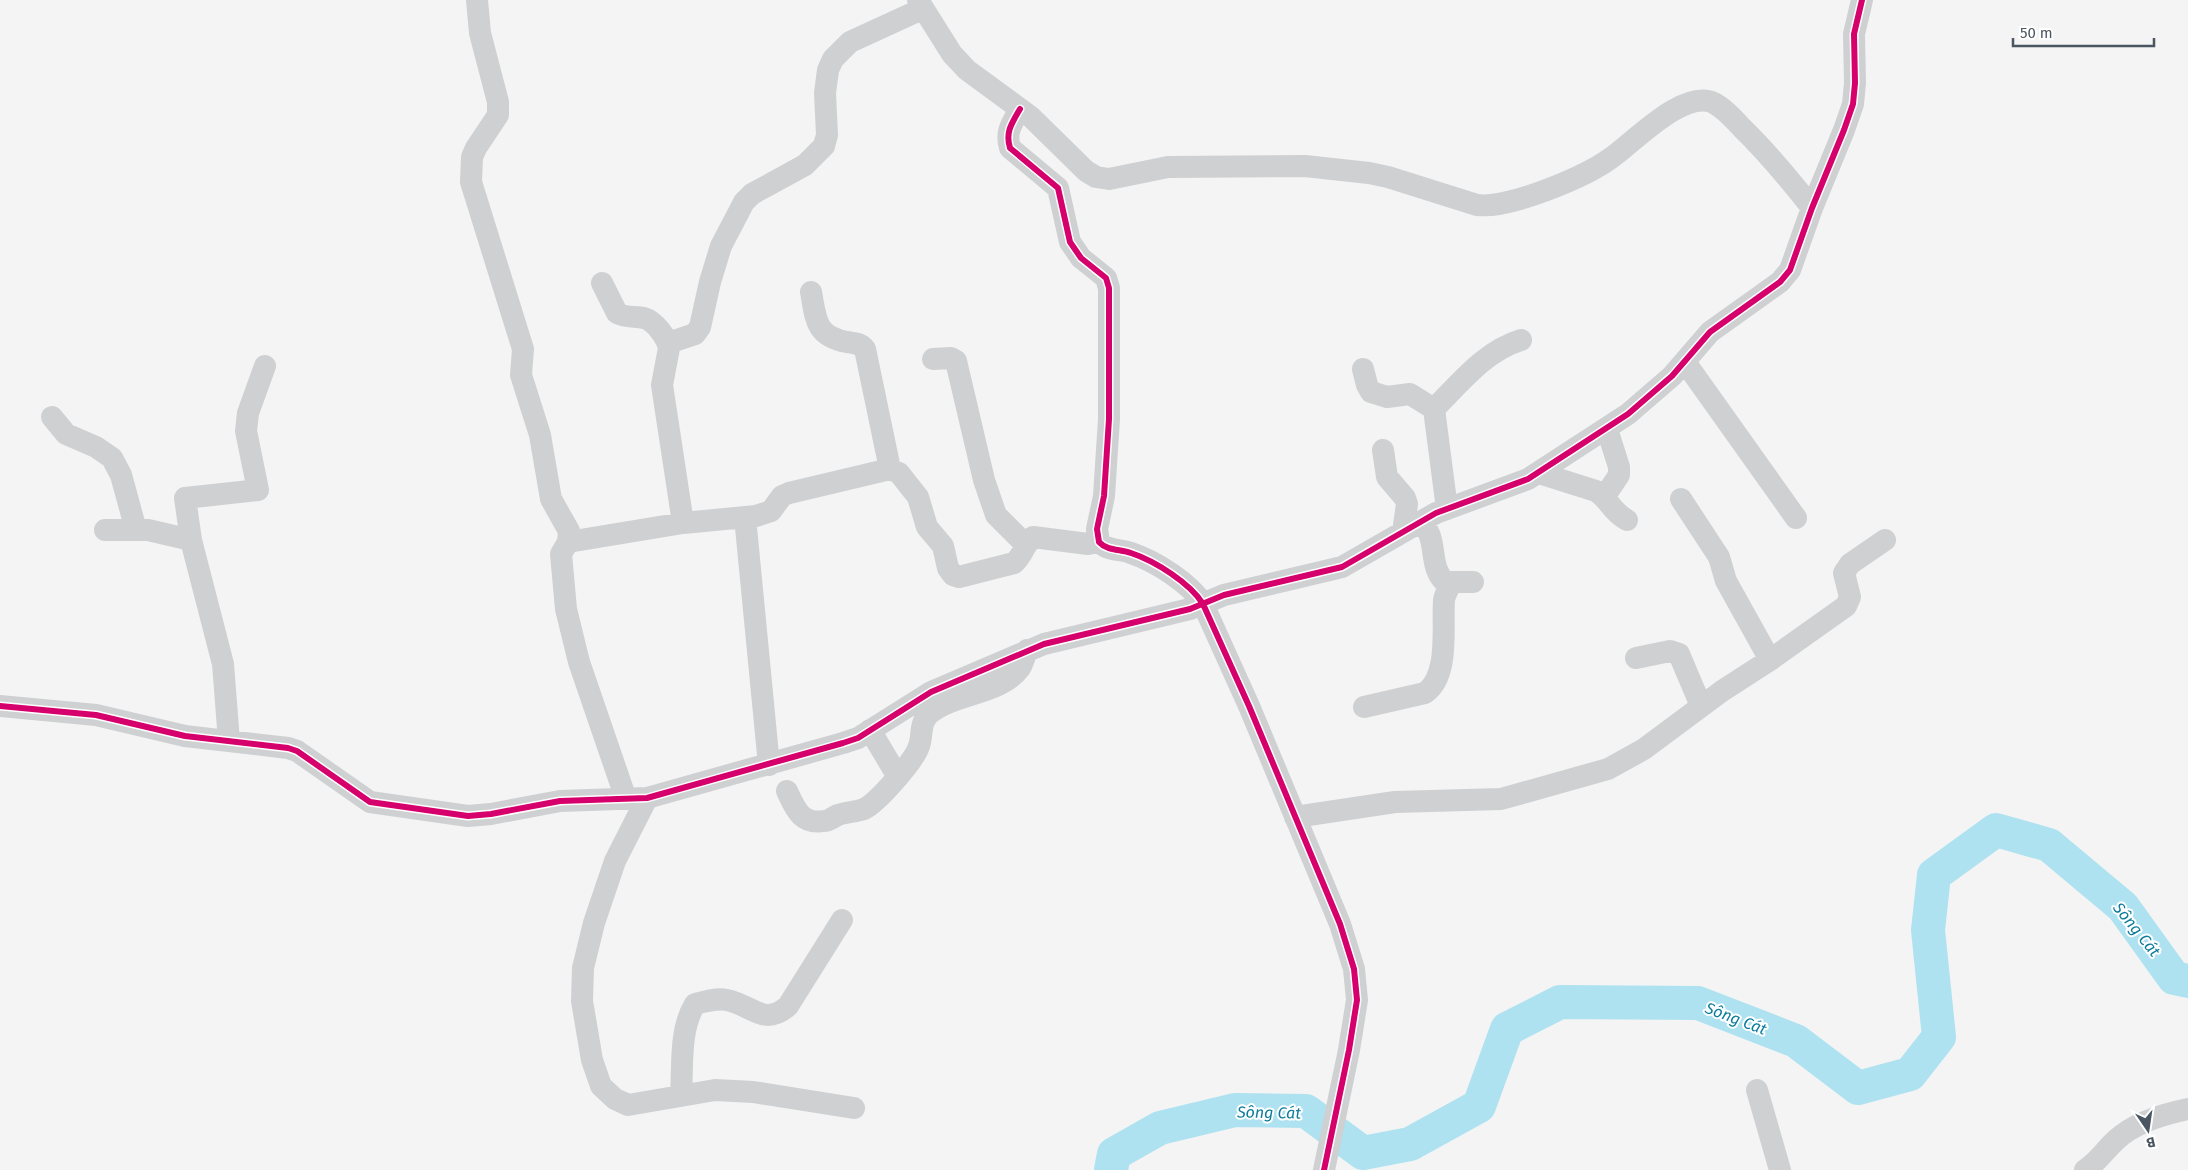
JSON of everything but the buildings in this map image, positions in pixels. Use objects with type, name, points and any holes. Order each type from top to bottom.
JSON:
[{"type":"street","points":[[477,0],[480,33],[498,102],[498,115],[472,157],[471,182],[523,349],[521,375],[540,435],[551,499],[569,531],[568,542],[561,554],[566,609],[579,662],[636,799],[594,923],[583,968],[582,1001],[592,1060],[601,1086],[615,1099],[628,1105],[715,1090],[753,1092],[854,1108]]},
{"type":"street","points":[[0,706],[96,715],[185,736],[277,746],[297,751],[362,797],[378,804],[468,816],[491,814],[560,801],[636,799],[769,765],[844,743],[870,730],[931,692],[1027,650],[1059,639],[1177,612],[1238,591],[1342,567],[1447,508],[1517,483],[1539,473],[1607,429],[1628,414],[1685,362],[1710,332],[1780,282],[1796,257],[1812,208],[1853,104],[1855,83],[1854,34],[1862,0]]},
{"type":"street","points":[[668,343],[695,334],[700,328],[721,246],[744,202],[752,194],[805,165],[824,146],[827,135],[825,93],[828,70],[834,59],[850,42],[920,4],[952,54],[967,70],[1031,116],[1086,171],[1103,179],[1168,167],[1305,166],[1388,177],[1486,206],[1550,189],[1575,180],[1611,159],[1652,126],[1679,108],[1706,100],[1722,108],[1763,148],[1812,208]]},
{"type":"street","points":[[1020,109],[1008,129],[1010,148],[1013,153],[1058,188],[1066,231],[1074,249],[1081,258],[1106,278],[1109,288],[1109,420],[1104,496],[1097,529],[1099,542]]},
{"type":"street","points":[[602,284],[620,315],[646,319],[653,324],[668,343],[669,348],[662,385],[683,523]]},
{"type":"street","points":[[812,292],[816,319],[822,331],[837,340],[858,343],[865,349],[890,469]]},
{"type":"street","points":[[1434,409],[1481,362],[1505,345],[1521,340]]},
{"type":"street","points":[[933,358],[951,358],[956,361],[984,480],[996,515],[1026,545]]},
{"type":"street","points":[[1685,362],[1796,518]]},
{"type":"street","points":[[229,741],[223,664],[191,540],[185,498],[258,490],[246,431],[248,413],[265,366]]},
{"type":"street","points":[[1363,369],[1367,385],[1372,392],[1387,396],[1410,394],[1434,409]]},
{"type":"street","points":[[1434,409],[1447,508]]},
{"type":"street","points":[[52,418],[66,434],[96,447],[112,458],[121,475],[136,530]]},
{"type":"street","points":[[1605,496],[1620,475],[1607,429]]},
{"type":"street","points":[[1383,450],[1387,477],[1408,504],[1403,532]]},
{"type":"street","points":[[568,542],[683,523],[768,513],[782,496],[789,493],[890,469],[899,473],[918,497],[927,527],[943,546],[948,568],[953,575],[959,577],[1014,563],[1019,559],[1030,539],[1040,537],[1057,541],[1088,544],[1099,542],[1107,547],[1133,553],[1164,570],[1192,589],[1204,604],[1250,706],[1340,924],[1354,970],[1357,1000],[1349,1050],[1324,1170]]},
{"type":"street","points":[[1539,473],[1590,488],[1605,496],[1611,508],[1627,520]]},
{"type":"street","points":[[1681,499],[1719,557],[1726,580],[1770,660]]},
{"type":"street","points":[[745,517],[769,765]]},
{"type":"street","points":[[1364,707],[1425,693],[1431,689],[1438,675],[1444,644],[1444,598],[1462,582],[1445,582],[1436,570],[1430,537],[1423,521]]},
{"type":"street","points":[[105,530],[148,530],[191,540]]},
{"type":"street","points":[[1295,816],[1395,802],[1501,799],[1618,765],[1644,749],[1701,706],[1846,606],[1850,597],[1844,574],[1850,564],[1885,540]]},
{"type":"street","points":[[787,791],[799,815],[809,820],[826,821],[839,815],[865,808],[898,777],[920,745],[922,723],[928,715],[940,707],[997,685],[1015,674],[1021,667],[1027,650]]},
{"type":"street","points":[[1636,658],[1670,651],[1679,654],[1701,706]]},
{"type":"street","points":[[870,730],[898,777]]},
{"type":"street","points":[[681,1096],[684,1041],[689,1013],[695,1004],[710,999],[727,1000],[769,1016],[779,1014],[788,1006],[842,920]]},
{"type":"street","points":[[1757,1090],[1780,1170]]},
{"type":"street","points":[[2085,1170],[2100,1158],[2116,1140],[2135,1128],[2159,1117],[2188,1109]]},
{"type":"waterway","name":"Sông Cát","points":[[1111,1170],[1114,1154],[1160,1128],[1235,1110],[1306,1111],[1363,1153],[1410,1144],[1479,1106],[1507,1029],[1560,1002],[1698,1003],[1796,1041],[1858,1088],[1910,1074],[1939,1037],[1928,930],[1934,875],[1996,830],[2049,845],[2123,907],[2174,978],[2188,981]]},
{"type":"cycle path","points":[[0,706],[96,715],[185,736],[288,748],[297,751],[370,802],[468,816],[491,814],[560,801],[647,798],[858,738],[931,692],[1044,644],[1190,609],[1224,595],[1342,567],[1436,513],[1528,479],[1628,414],[1672,376],[1710,332],[1780,282],[1790,270],[1853,104],[1855,83],[1854,34],[1862,0]]},
{"type":"cycle path","points":[[1020,109],[1009,132],[1010,148],[1058,188],[1070,242],[1081,258],[1106,278],[1109,288],[1109,419],[1104,496],[1097,529],[1099,542],[1102,545],[1127,552],[1161,567],[1190,588],[1203,604],[1249,706],[1340,924],[1354,969],[1357,1000],[1349,1050],[1324,1170]]}]
